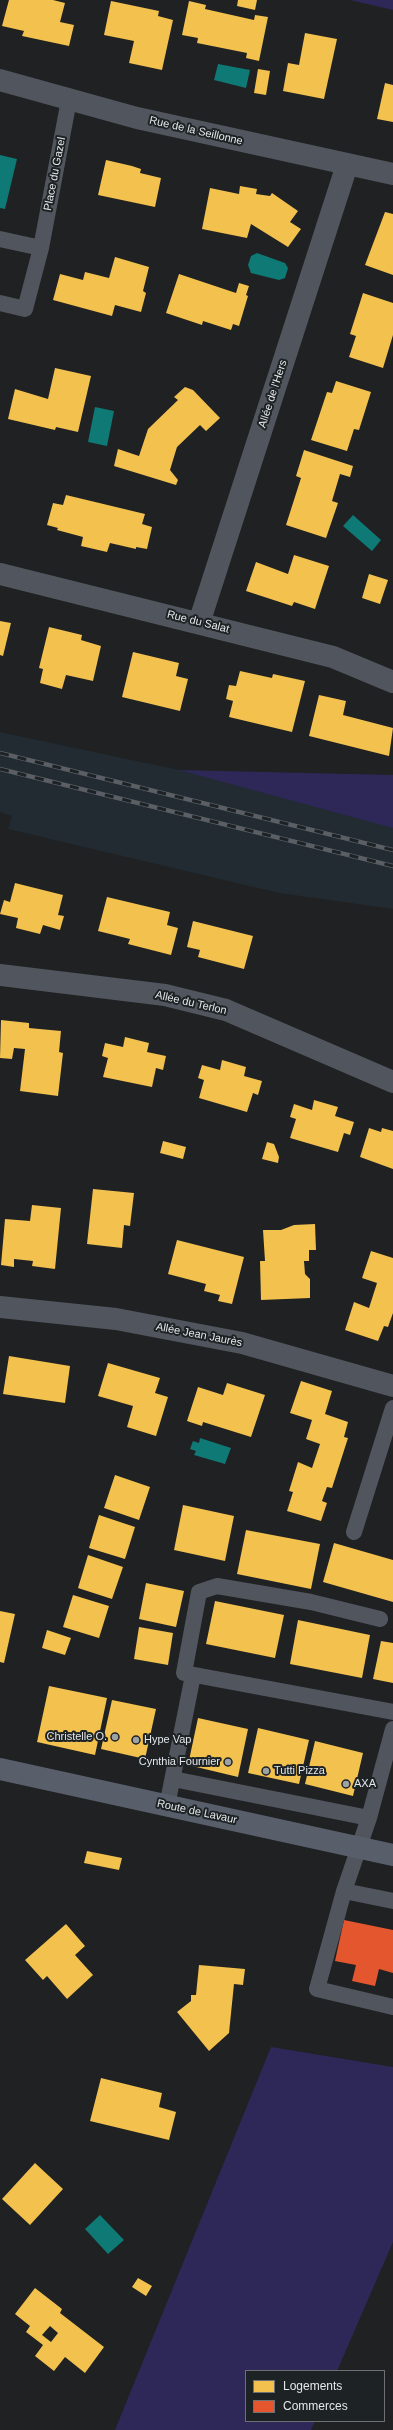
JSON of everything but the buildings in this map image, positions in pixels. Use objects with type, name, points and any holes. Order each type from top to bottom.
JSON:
[{"type":"main road","name":"Route de Lavaur","points":[[0,1769],[393,1855]]},
{"type":"street","name":"Rue de la Seillonne","points":[[0,80],[69,100],[347,165],[393,174]]},
{"type":"street","name":"Allée de l'Hers","points":[[199,623],[347,165]]},
{"type":"street","name":"Rue du Salat","points":[[0,574],[333,657],[393,682]]},
{"type":"street","name":"Allée du Terlon","points":[[0,975],[164,995],[226,1010],[393,1082]]},
{"type":"street","name":"Allée Jean Jaurès","points":[[0,1307],[116,1319],[242,1343],[393,1386]]},
{"type":"lane","name":"Place du Gazel","points":[[0,303],[25,309],[41,248],[69,100]]},
{"type":"lane","points":[[0,239],[41,248]]},
{"type":"lane","points":[[354,1532],[393,1408]]},
{"type":"lane","points":[[380,1619],[311,1602],[217,1586],[199,1592],[184,1673],[393,1712]]},
{"type":"lane","points":[[167,1806],[193,1675]]},
{"type":"lane","points":[[393,1729],[369,1818],[344,1891],[317,1989],[393,2007]]},
{"type":"lane","points":[[173,1779],[369,1818]]},
{"type":"lane","points":[[344,1891],[393,1901]]},
{"type":"shaded area","points":[[350,0],[393,0],[393,10]]},
{"type":"shaded area","points":[[0,732],[179,770],[393,784],[393,909],[279,893],[8,829],[12,816],[0,812]]},
{"type":"shaded area","points":[[179,770],[393,775],[393,828]]},
{"type":"shaded area","points":[[271,2047],[393,2067],[393,2242],[337,2370],[245,2370],[245,2422],[315,2422],[311,2430],[115,2430]]},
{"type":"water","points":[[218,64],[250,70],[246,88],[214,80]]},
{"type":"water","points":[[0,155],[17,159],[5,209],[0,208]]},
{"type":"water","points":[[257,253],[285,263],[288,268],[285,278],[279,280],[251,273],[248,265],[251,256]]},
{"type":"water","points":[[95,407],[114,411],[107,446],[88,442]]},
{"type":"water","points":[[353,515],[381,540],[372,551],[343,526]]},
{"type":"water","points":[[200,1438],[231,1448],[225,1464],[194,1455],[196,1451],[190,1449],[193,1441],[199,1443]]},
{"type":"water","points":[[100,2215],[124,2240],[108,2254],[85,2229]]},
{"type":"railway","points":[[0,753],[393,850]]},
{"type":"railway","points":[[0,769],[393,866]]},
{"type":"place","name":"Christelle O.","points":[[115,1737]]},
{"type":"place","name":"Hype Vap","points":[[136,1740]]},
{"type":"place","name":"Cynthia Fournier","points":[[228,1762]]},
{"type":"place","name":"Tutti Pizza","points":[[266,1771]]},
{"type":"place","name":"AXA","points":[[346,1784]]}]
